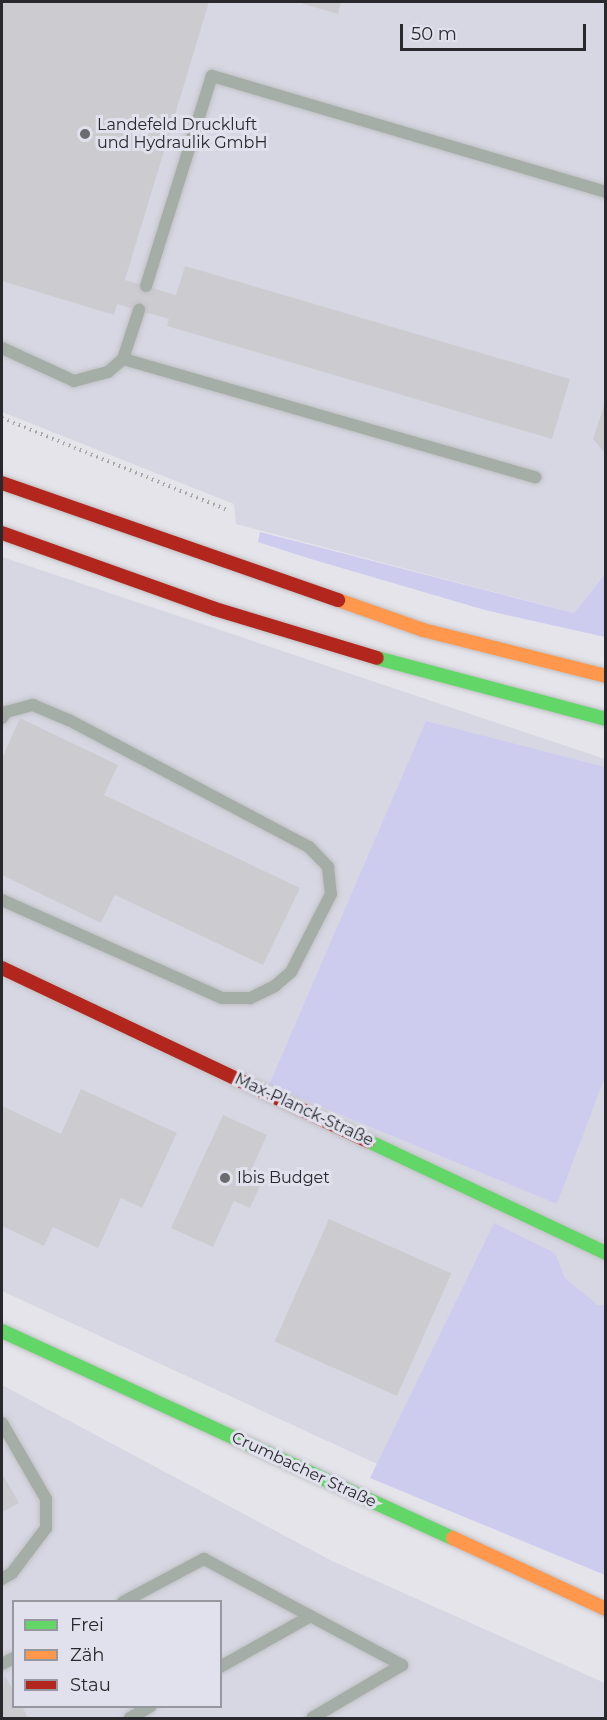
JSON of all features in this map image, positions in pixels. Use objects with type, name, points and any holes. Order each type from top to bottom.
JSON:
[{"type":"main road","points":[[2,483],[423,630],[606,676]]},
{"type":"main road","points":[[2,533],[215,609],[465,684],[606,719]]},
{"type":"main road","name":"Max-Planck-Straße","points":[[2,968],[606,1253]]},
{"type":"main road","name":"Crumbacher Straße","points":[[2,1331],[606,1609]]},
{"type":"lane","points":[[146,286],[212,76],[606,192]]},
{"type":"lane","points":[[2,348],[74,381],[108,372],[123,359],[139,310]]},
{"type":"lane","points":[[123,359],[535,477]]},
{"type":"lane","points":[[2,718],[6,712],[33,705],[69,720],[309,847],[328,867],[331,894],[291,972],[275,986],[250,998],[222,998],[2,900]]},
{"type":"lane","points":[[2,1422],[46,1499],[46,1528],[12,1573],[2,1579]]},
{"type":"lane","points":[[127,1600],[204,1559],[402,1665],[312,1719]]},
{"type":"lane","points":[[222,1666],[311,1616]]},
{"type":"lane","points":[[130,1719],[150,1708]]},
{"type":"path","points":[[2,418],[228,510]]},
{"type":"shaded area","points":[[2,2],[605,2],[605,574],[574,613],[236,524],[234,504],[2,412]]},
{"type":"shaded area","points":[[260,532],[574,613],[605,574],[605,637],[485,610],[311,559],[258,542]]},
{"type":"shaded area","points":[[2,557],[605,759],[605,1569],[2,1291]]},
{"type":"shaded area","points":[[426,721],[605,767],[605,1077],[557,1204],[269,1085]]},
{"type":"shaded area","points":[[494,1223],[555,1253],[565,1278],[598,1305],[605,1305],[605,1575],[370,1478]]},
{"type":"shaded area","points":[[2,1385],[332,1561],[605,1683],[605,1718],[2,1718]]},
{"type":"building","name":"Landefeld Druckluft und Hydraulik GmbH","points":[[2,2],[209,2],[125,280],[176,295],[185,266],[570,379],[552,439],[167,326],[169,319],[117,304],[114,315],[2,281]]},
{"type":"building","points":[[297,2],[341,2],[338,14]]},
{"type":"building","points":[[606,399],[606,454],[593,439]]},
{"type":"building","points":[[20,718],[118,765],[104,795],[300,888],[263,965],[115,895],[101,923],[2,875],[2,758]]},
{"type":"building","points":[[81,1089],[177,1133],[142,1208],[121,1198],[98,1248],[53,1227],[44,1246],[2,1226],[2,1106],[61,1134]]},
{"type":"building","name":"Ibis Budget","points":[[223,1115],[267,1135],[249,1175],[262,1181],[250,1208],[234,1201],[213,1247],[171,1228]]},
{"type":"building","points":[[329,1219],[451,1274],[397,1396],[274,1341]]},
{"type":"building","points":[[2,1473],[19,1503],[2,1512]]},
{"type":"building","points":[[4,1675],[12,1688],[12,1708],[23,1708],[28,1718],[2,1718]]},
{"type":"traffic: fast","points":[[377,658],[606,719]]},
{"type":"traffic: fast","points":[[368,1141],[606,1253]]},
{"type":"traffic: fast","points":[[2,1331],[453,1538]]},
{"type":"traffic: slow","points":[[338,600],[423,630],[606,676]]},
{"type":"traffic: slow","points":[[453,1538],[606,1609]]},
{"type":"traffic: jam","points":[[2,483],[338,600]]},
{"type":"traffic: jam","points":[[2,533],[215,609],[377,658]]},
{"type":"traffic: jam","points":[[2,968],[368,1141]]},
{"type":"place","name":"Landefeld Druckluft und Hydraulik GmbH","points":[[85,134]]},
{"type":"place","name":"Ibis Budget","points":[[225,1178]]}]
